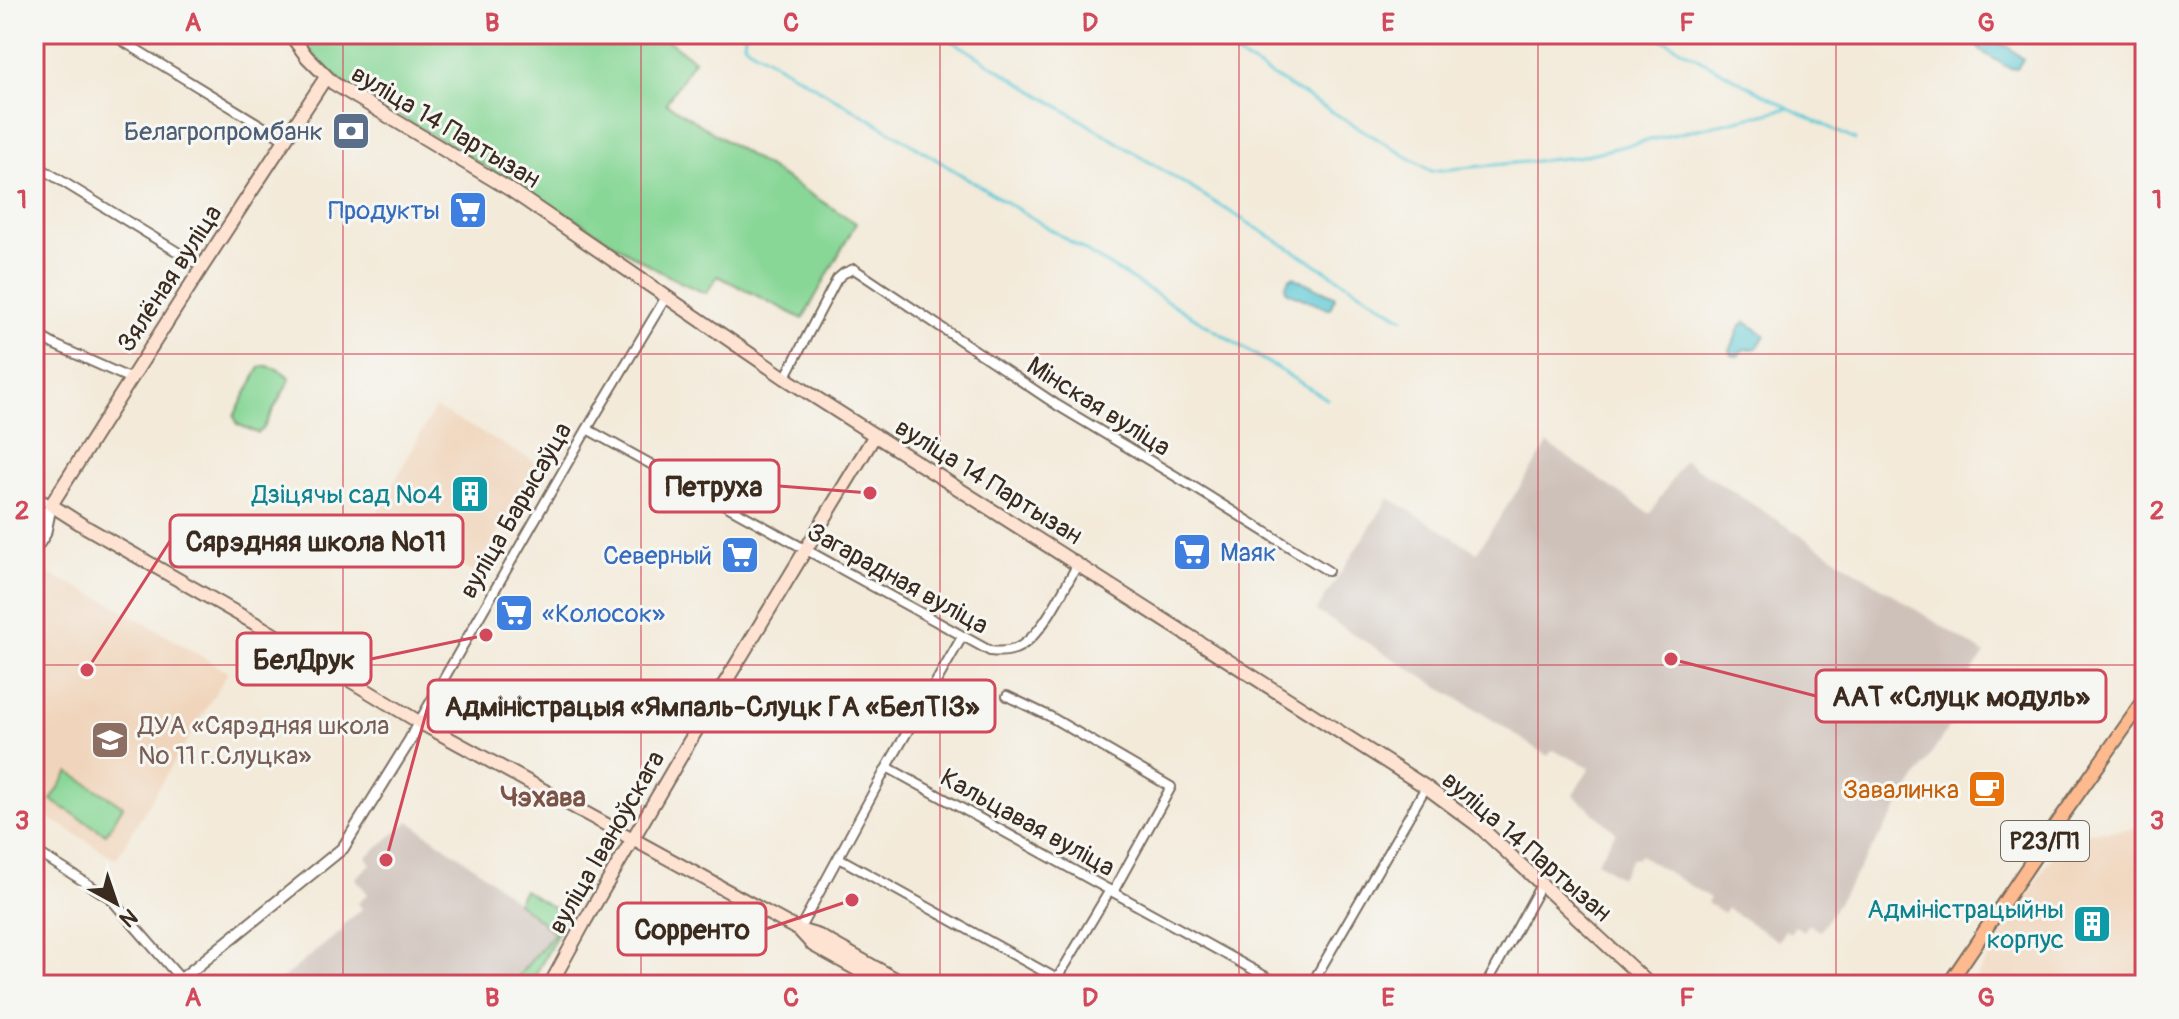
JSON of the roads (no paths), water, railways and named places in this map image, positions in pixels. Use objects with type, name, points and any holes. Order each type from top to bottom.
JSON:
[{"type":"main road","name":"вуліца 14 Партызан","points":[[290,34],[326,77],[517,194],[785,378],[1426,787],[1480,827],[1650,985]]},
{"type":"main road","name":"Зялёная вуліца","points":[[51,505],[326,77]]},
{"type":"main road","name":"вуліца Іваноўскага","points":[[550,985],[805,548],[875,435]]},
{"type":"main road","points":[[51,505],[419,722],[799,930],[819,936],[906,985]]},
{"type":"main road","name":"Р23/П1","points":[[1948,985],[2145,699]]},
{"type":"main road","points":[[799,930],[813,945],[885,985]]},
{"type":"street","points":[[111,34],[285,140]]},
{"type":"street","points":[[34,164],[202,267]]},
{"type":"street","name":"Мінская вуліца","points":[[785,378],[837,279],[854,269],[1057,405],[1328,571]]},
{"type":"street","name":"вуліца Барысаўца","points":[[180,983],[343,848],[410,740],[666,297]]},
{"type":"street","points":[[34,333],[131,379]]},
{"type":"street","name":"Загарадная вуліца","points":[[587,429],[990,651],[1013,650],[1037,633],[1078,564]]},
{"type":"street","points":[[34,495],[51,505]]},
{"type":"street","name":"Зялёная вуліца","points":[[34,530],[51,505]]},
{"type":"street","name":"Зялёная вуліца","points":[[34,551],[45,534],[51,505]]},
{"type":"street","points":[[799,930],[962,637]]},
{"type":"street","points":[[1007,696],[1049,716],[1171,787],[1057,979]]},
{"type":"street","name":"Кальцавая вуліца","points":[[887,767],[1281,985]]},
{"type":"street","points":[[1311,985],[1426,787]]},
{"type":"street","points":[[34,850],[110,898],[180,983]]},
{"type":"street","points":[[839,858],[1068,985]]},
{"type":"street","points":[[1486,985],[1542,883]]},
{"type":"water","points":[[1987,39],[2008,47],[2023,59],[2017,69],[2009,68],[1981,51],[1978,47],[1980,43]]},
{"type":"water","points":[[1293,277],[1334,296],[1330,308],[1287,292],[1285,287]]},
{"type":"water","points":[[1746,322],[1765,335],[1757,348],[1742,350],[1738,356],[1732,355],[1730,350],[1736,334]]},
{"type":"waterway","points":[[745,34],[744,43],[748,47],[1327,399]]},
{"type":"waterway","points":[[941,34],[1403,318]]},
{"type":"waterway","points":[[1202,34],[1431,171],[1577,157],[1789,108],[1855,140]]},
{"type":"waterway","points":[[1653,34],[1789,108]]},
{"type":"place","name":"Белагропромбанк","points":[[351,131]]},
{"type":"place","name":"Продукты","points":[[468,210]]},
{"type":"place","name":"Петруха","points":[[870,493]]},
{"type":"place","name":"Дзіцячы сад №4","points":[[470,494]]},
{"type":"place","name":"Маяк","points":[[1192,552]]},
{"type":"place","name":"Северный","points":[[740,555]]},
{"type":"place","name":"«Колосок»","points":[[514,613]]},
{"type":"place","name":"БелДрук","points":[[486,635]]},
{"type":"place","name":"ААТ «Слуцк модуль»","points":[[1671,659]]},
{"type":"place","name":"Сярэдняя школа №11","points":[[87,670]]},
{"type":"place","name":"ДУА «Сярэдняя школа № 11 г.Слуцка»","points":[[110,740]]},
{"type":"place","name":"Завалинка","points":[[1987,789]]},
{"type":"place","name":"Адміністрацыя «Ямпаль-Слуцк ГА «БелТІЗ»","points":[[386,860]]},
{"type":"place","name":"Сорренто","points":[[852,900]]},
{"type":"place","name":"Адміністрацыйны корпус","points":[[2092,924]]},
{"type":"district","name":"Чэхава","points":[[543,796]]}]
